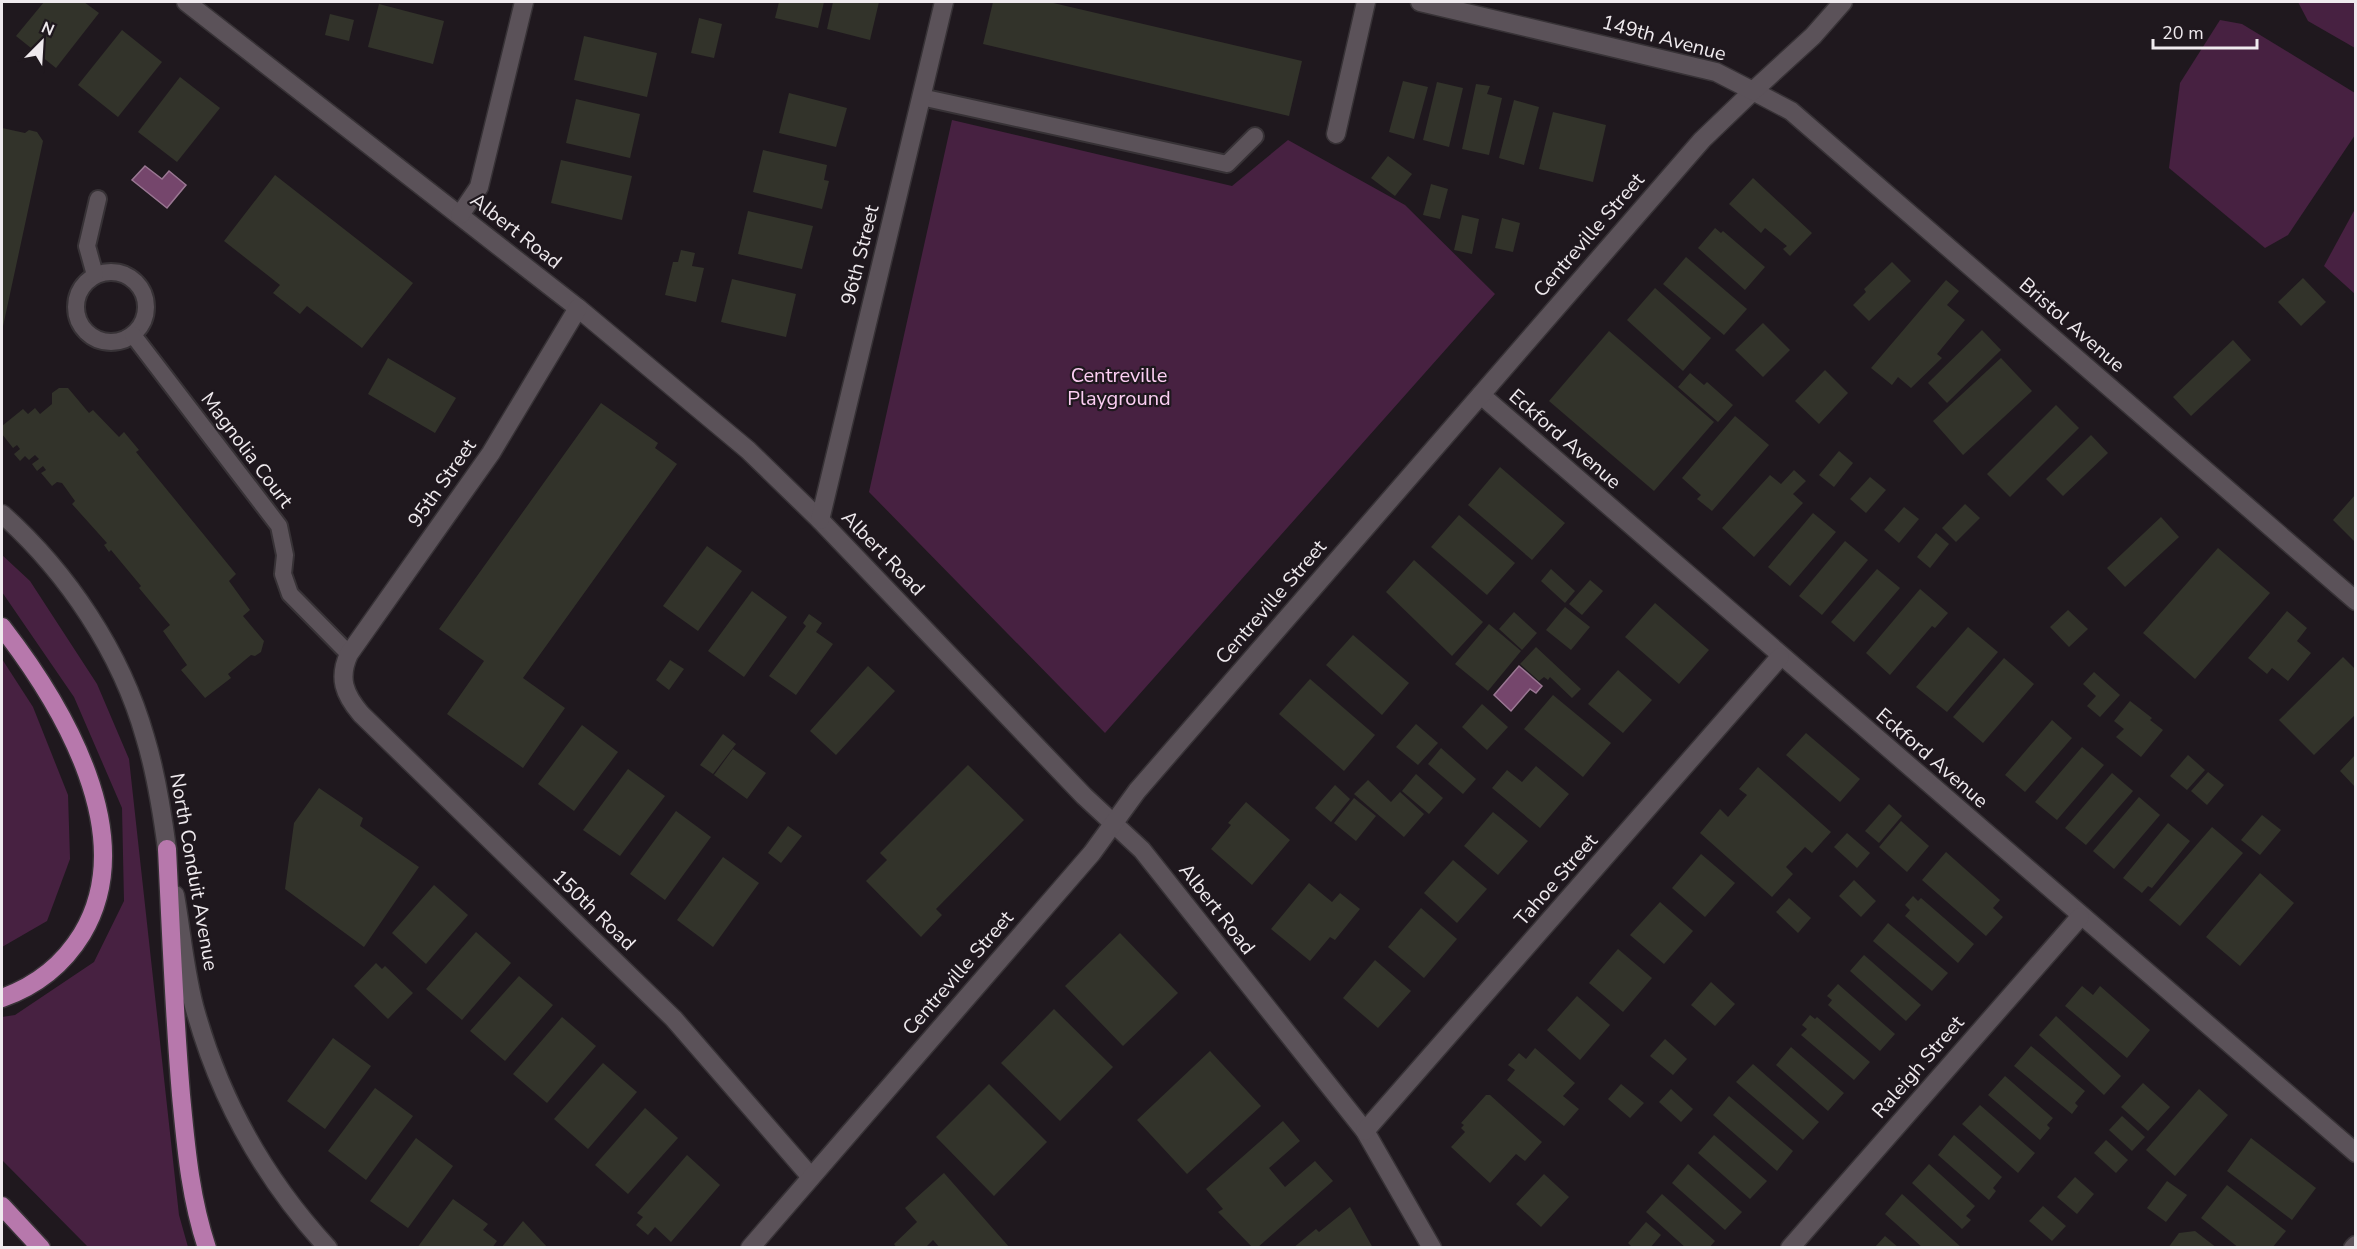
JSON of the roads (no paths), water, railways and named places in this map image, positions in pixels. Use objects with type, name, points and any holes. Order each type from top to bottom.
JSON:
[{"type":"highway","points":[[2,627],[45,690],[75,747],[96,801],[104,845],[101,886],[88,923],[78,941],[66,957],[33,985],[2,998]]},
{"type":"highway","points":[[167,849],[174,1023],[188,1164],[193,1199],[207,1248]]},
{"type":"highway","points":[[2,1206],[41,1248]]},
{"type":"street","name":"Albert Road","points":[[186,2],[578,308],[748,450],[820,520],[1113,823],[1142,850],[1365,1131],[1432,1248]]},
{"type":"street","points":[[460,215],[479,187],[524,2]]},
{"type":"street","name":"96th Street","points":[[820,520],[944,2]]},
{"type":"street","points":[[1336,134],[1366,2]]},
{"type":"street","name":"149th Avenue","points":[[1420,2],[1716,72],[1753,92]]},
{"type":"street","name":"Centreville Street","points":[[750,1248],[1092,853],[1137,791],[1702,140],[1813,36],[1843,2]]},
{"type":"street","name":"Bristol Avenue","points":[[1753,92],[1791,111],[2355,601]]},
{"type":"street","name":"95th Street","points":[[342,681],[343,666],[349,654],[491,453],[578,308]]},
{"type":"street","name":"Eckford Avenue","points":[[1480,395],[2355,1153]]},
{"type":"street","name":"North Conduit Avenue","points":[[2,514],[39,550],[61,577],[100,634],[117,667],[145,735],[156,780],[196,1013],[213,1066],[228,1100],[268,1171],[291,1204],[328,1248]]},
{"type":"street","name":"Tahoe Street","points":[[1365,1131],[1780,657]]},
{"type":"street","name":"150th Road","points":[[342,681],[349,700],[360,714],[674,1019],[811,1177]]},
{"type":"street","name":"Raleigh Street","points":[[1790,1248],[2080,916]]},
{"type":"lane","points":[[921,97],[1227,164],[1256,136]]},
{"type":"lane","points":[[95,275],[87,246],[98,200]]},
{"type":"lane","points":[[109,272],[124,274],[136,282],[144,295],[147,309],[142,323],[133,335],[120,341],[105,342],[91,337],[81,326],[75,312],[76,297],[84,284],[95,275],[109,272]]},
{"type":"lane","name":"Magnolia Court","points":[[133,335],[279,526],[285,555],[283,574],[290,594],[349,654]]},
{"type":"park label","name":"Centreville Playground","points":[[1119,386]]}]
